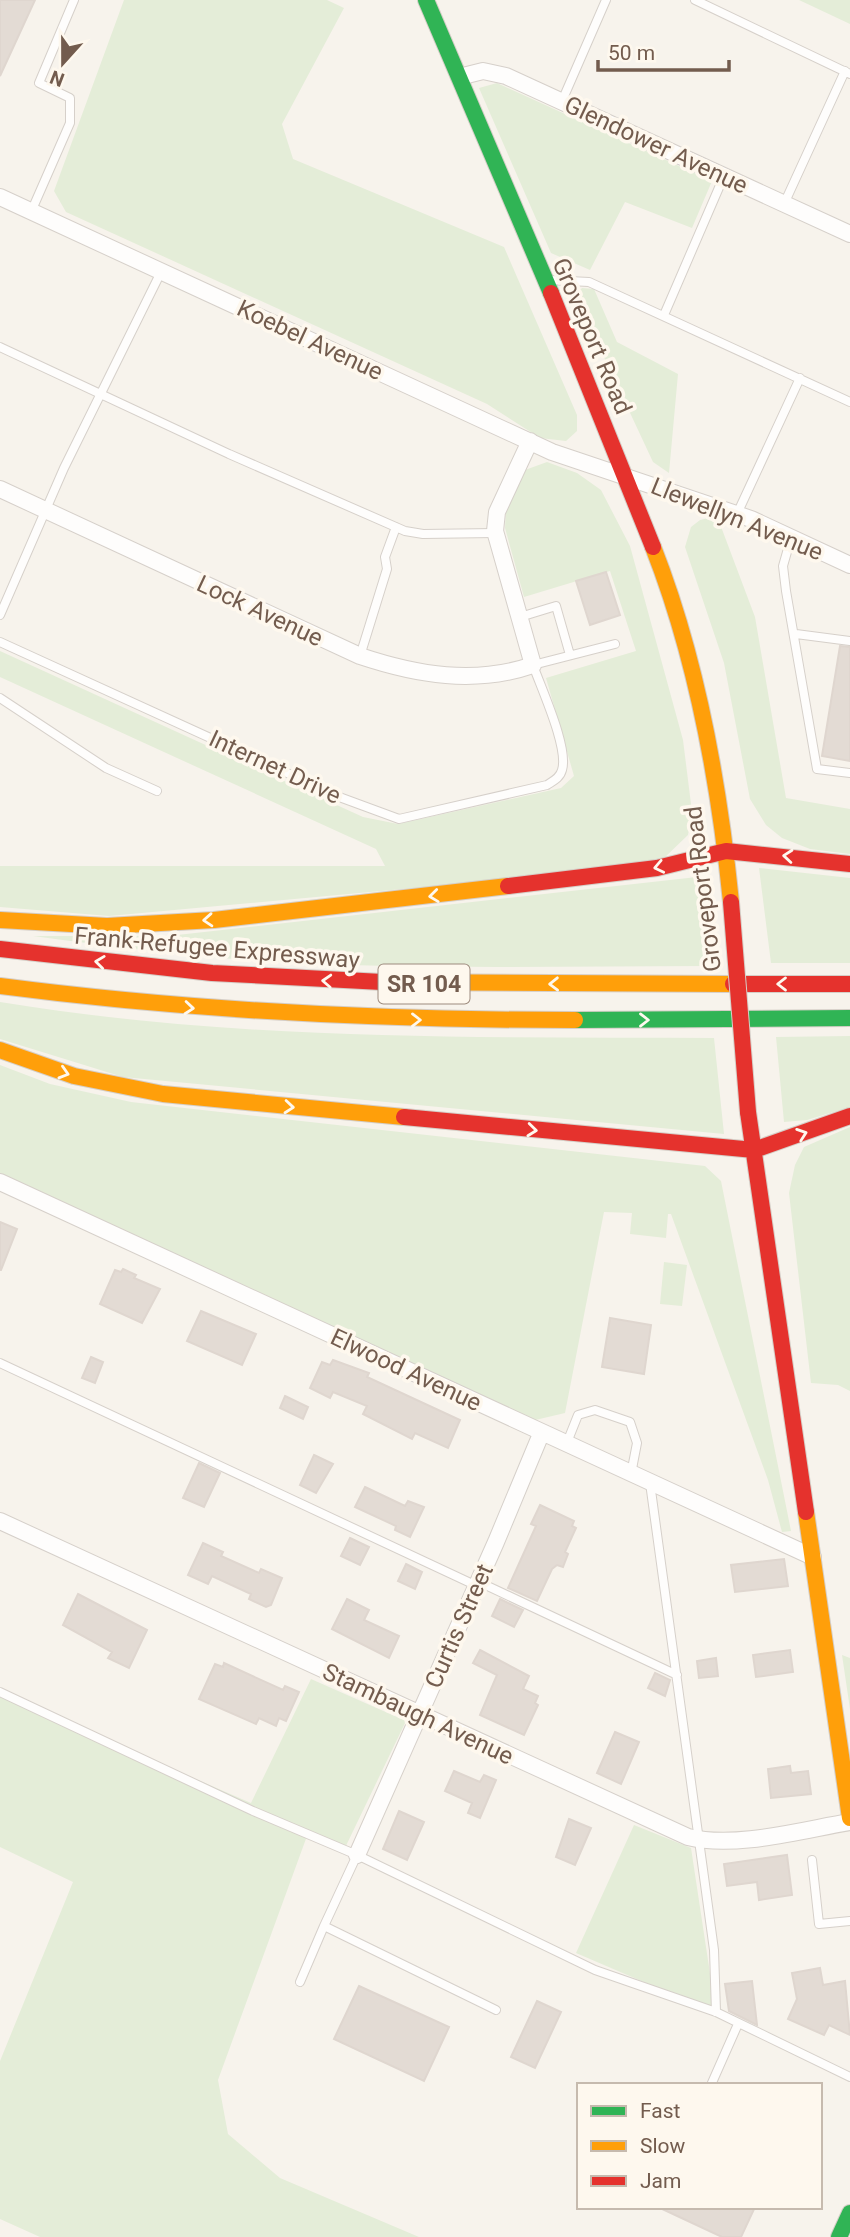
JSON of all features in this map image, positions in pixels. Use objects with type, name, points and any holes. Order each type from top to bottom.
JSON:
[{"type":"main road","name":"Groveport Road","points":[[426,0],[649,531],[675,602],[696,687],[726,851],[748,1112],[850,1820]]},
{"type":"main road","points":[[0,920],[107,926],[214,920],[657,868],[726,851],[850,864]]},
{"type":"main road","name":"Frank-Refugee Expressway","points":[[0,949],[159,970],[378,984],[850,984]]},
{"type":"main road","name":"SR 104","points":[[0,986],[145,1004],[359,1019],[850,1018]]},
{"type":"main road","points":[[0,1050],[74,1076],[163,1094],[754,1150],[850,1116]]},
{"type":"main road","points":[[839,2237],[850,2213]]},
{"type":"street","name":"Glendower Avenue","points":[[459,77],[482,71],[495,73],[562,101],[850,234]]},
{"type":"street","name":"Koebel Avenue","points":[[0,197],[552,452],[624,474]]},
{"type":"street","points":[[530,442],[498,512],[495,533],[533,664]]},
{"type":"street","name":"Llewellyn Avenue","points":[[624,474],[737,514],[850,565]]},
{"type":"street","name":"Lock Avenue","points":[[0,489],[360,656],[418,673],[450,677],[507,674],[533,664]]},
{"type":"street","name":"Elwood Avenue","points":[[0,1182],[541,1434],[813,1557]]},
{"type":"street","name":"Curtis Street","points":[[358,1855],[541,1434]]},
{"type":"street","name":"Stambaugh Avenue","points":[[0,1521],[650,1821],[701,1840],[734,1840],[850,1820]]},
{"type":"lane","points":[[31,212],[70,123],[70,98],[39,83],[74,0]]},
{"type":"lane","points":[[562,101],[606,0]]},
{"type":"lane","points":[[695,0],[847,72],[784,204]]},
{"type":"lane","points":[[664,315],[724,176]]},
{"type":"lane","points":[[0,615],[46,510],[161,272]]},
{"type":"lane","points":[[544,280],[589,282],[850,402]]},
{"type":"lane","points":[[0,346],[397,527],[423,534],[495,533]]},
{"type":"lane","points":[[737,514],[800,378]]},
{"type":"lane","points":[[360,656],[387,569],[385,557],[397,527]]},
{"type":"lane","points":[[791,538],[783,566],[817,769],[850,773]]},
{"type":"lane","points":[[520,617],[556,606],[570,655]]},
{"type":"lane","points":[[796,634],[850,640]]},
{"type":"lane","name":"Internet Drive","points":[[0,642],[342,798],[399,819],[547,785],[559,776],[563,768],[562,751],[533,664]]},
{"type":"lane","name":"Lock Avenue","points":[[533,664],[615,644]]},
{"type":"lane","points":[[0,698],[106,768],[157,792]]},
{"type":"lane","points":[[0,1363],[677,1675]]},
{"type":"lane","points":[[566,1445],[578,1415],[595,1410],[630,1422],[637,1443],[631,1474]]},
{"type":"lane","points":[[650,1483],[701,1840],[714,1950],[716,2012]]},
{"type":"lane","points":[[0,1692],[253,1811],[358,1855],[595,1970],[716,2012],[850,2077]]},
{"type":"lane","points":[[300,1982],[358,1855]]},
{"type":"lane","points":[[813,1860],[819,1924],[850,1921]]},
{"type":"lane","points":[[324,1926],[496,2010]]},
{"type":"lane","points":[[712,2083],[738,2024]]},
{"type":"green space","points":[[124,0],[327,0],[344,8],[282,124],[293,159],[504,247],[577,415],[577,431],[566,441],[540,438],[487,404],[66,212],[54,191]]},
{"type":"green space","points":[[799,0],[850,0],[850,24]]},
{"type":"green space","points":[[497,83],[712,181],[692,228],[625,202],[590,270],[551,253],[479,88]]},
{"type":"green space","points":[[582,288],[594,289],[617,342],[678,374],[669,473],[653,462],[575,295]]},
{"type":"green space","points":[[547,462],[577,473],[601,490],[630,546],[683,740],[692,812],[688,835],[662,860],[435,886],[109,916],[0,907],[0,866],[385,866],[376,849],[0,677],[0,651],[363,817],[398,824],[561,788],[574,776],[546,678],[636,651],[610,571],[524,597],[505,528],[506,509],[525,470]]},
{"type":"green space","points":[[717,516],[755,617],[786,798],[850,809],[850,854],[810,849],[782,838],[766,825],[750,799],[724,663],[685,547],[691,527],[700,520]]},
{"type":"green space","points":[[759,868],[850,878],[850,963],[771,963]]},
{"type":"green space","points":[[697,877],[701,884],[708,966],[484,967],[317,964],[204,956],[33,936],[168,936]]},
{"type":"green space","points":[[0,1002],[89,1015],[267,1030],[446,1036],[714,1038],[724,1134],[123,1077],[0,1039]]},
{"type":"green space","points":[[850,1036],[850,1107],[807,1120],[784,1122],[776,1037]]},
{"type":"green space","points":[[0,1065],[50,1084],[131,1102],[705,1166],[721,1181],[791,1531],[782,1532],[768,1480],[671,1214],[668,1214],[666,1238],[630,1234],[632,1213],[604,1212],[565,1413],[531,1421],[0,1175]]},
{"type":"green space","points":[[850,1127],[850,1391],[838,1385],[811,1383],[789,1193],[795,1165],[804,1147]]},
{"type":"green space","points":[[664,1262],[687,1265],[682,1306],[660,1304]]},
{"type":"green space","points":[[842,1655],[850,1658],[850,1709]]},
{"type":"green space","points":[[311,1679],[406,1721],[343,1852],[307,1836],[218,2080],[228,2134],[280,2178],[419,2237],[40,2237],[0,2219],[0,2061],[73,1882],[0,1847],[0,1694],[251,1803]]},
{"type":"green space","points":[[634,1825],[691,1848],[716,2013],[576,1953]]},
{"type":"building","points":[[0,0],[35,0],[0,76]]},
{"type":"building","points":[[606,572],[620,615],[590,625],[576,581]]},
{"type":"building","points":[[840,646],[850,647],[850,761],[822,756]]},
{"type":"building","points":[[0,1222],[17,1229],[1,1270],[0,1270]]},
{"type":"building","points":[[123,1269],[136,1275],[134,1278],[160,1289],[142,1323],[100,1304],[115,1270],[121,1272]]},
{"type":"building","points":[[201,1311],[256,1334],[242,1365],[187,1341]]},
{"type":"building","points":[[610,1318],[651,1325],[644,1374],[602,1367]]},
{"type":"building","points":[[91,1357],[103,1362],[95,1383],[82,1378]]},
{"type":"building","points":[[333,1360],[369,1373],[367,1377],[460,1420],[448,1448],[415,1433],[412,1439],[363,1414],[367,1406],[333,1392],[330,1398],[310,1388],[322,1362],[330,1365]]},
{"type":"building","points":[[285,1396],[308,1407],[303,1419],[280,1408]]},
{"type":"building","points":[[314,1455],[333,1464],[316,1493],[300,1485]]},
{"type":"building","points":[[199,1463],[220,1473],[204,1507],[183,1498]]},
{"type":"building","points":[[365,1487],[405,1506],[408,1501],[424,1507],[410,1537],[395,1530],[396,1526],[355,1507]]},
{"type":"building","points":[[540,1505],[574,1521],[572,1526],[576,1528],[565,1552],[568,1554],[563,1567],[557,1565],[552,1569],[537,1601],[508,1588],[536,1526],[531,1524]]},
{"type":"building","points":[[350,1538],[369,1547],[360,1565],[341,1556]]},
{"type":"building","points":[[203,1543],[223,1552],[221,1556],[259,1573],[261,1569],[282,1578],[271,1605],[266,1607],[249,1599],[251,1594],[212,1576],[208,1584],[188,1575]]},
{"type":"building","points":[[784,1559],[788,1586],[735,1592],[731,1565]]},
{"type":"building","points":[[406,1564],[422,1572],[415,1589],[398,1581]]},
{"type":"building","points":[[78,1594],[147,1630],[129,1668],[108,1658],[112,1652],[63,1625]]},
{"type":"building","points":[[347,1599],[369,1610],[364,1620],[399,1636],[389,1658],[332,1629]]},
{"type":"building","points":[[500,1599],[523,1610],[514,1627],[492,1616]]},
{"type":"building","points":[[480,1650],[529,1676],[523,1689],[538,1696],[535,1703],[538,1705],[524,1735],[480,1715],[497,1675],[473,1663]]},
{"type":"building","points":[[790,1650],[793,1672],[756,1677],[753,1655]]},
{"type":"building","points":[[716,1658],[718,1676],[699,1678],[697,1661]]},
{"type":"building","points":[[224,1663],[283,1690],[285,1686],[299,1692],[286,1721],[279,1718],[276,1726],[259,1718],[256,1724],[199,1699],[215,1664],[223,1667]]},
{"type":"building","points":[[655,1673],[670,1680],[665,1696],[648,1688]]},
{"type":"building","points":[[615,1732],[639,1742],[621,1784],[597,1773]]},
{"type":"building","points":[[790,1766],[791,1773],[808,1771],[811,1794],[771,1798],[768,1769]]},
{"type":"building","points":[[454,1771],[480,1782],[484,1775],[496,1780],[480,1818],[468,1813],[472,1803],[445,1791]]},
{"type":"building","points":[[399,1811],[424,1822],[407,1860],[383,1849]]},
{"type":"building","points":[[569,1819],[591,1828],[575,1865],[556,1857]]},
{"type":"building","points":[[787,1855],[792,1895],[759,1900],[757,1882],[727,1886],[724,1864]]},
{"type":"building","points":[[820,1968],[823,1985],[845,1981],[850,2035],[829,2025],[824,2035],[788,2019],[797,1999],[792,1973]]},
{"type":"building","points":[[752,1981],[757,2025],[729,2011],[725,1984]]},
{"type":"building","points":[[359,1986],[449,2027],[424,2081],[334,2039]]},
{"type":"building","points":[[537,2001],[561,2012],[535,2068],[511,2057]]},
{"type":"building","points":[[662,2209],[754,2209],[741,2237],[722,2237]]},
{"type":"traffic: fast","points":[[426,0],[551,293]]},
{"type":"traffic: fast","points":[[575,1020],[850,1018]]},
{"type":"traffic: fast","points":[[839,2237],[850,2213]]},
{"type":"traffic: slow","points":[[653,547],[682,633],[704,722],[720,812],[731,902]]},
{"type":"traffic: slow","points":[[0,920],[107,926],[214,920],[508,886]]},
{"type":"traffic: slow","points":[[382,982],[733,984]]},
{"type":"traffic: slow","points":[[0,986],[215,1008],[359,1016],[575,1020]]},
{"type":"traffic: slow","points":[[0,1050],[74,1076],[163,1094],[404,1117]]},
{"type":"traffic: slow","points":[[806,1512],[850,1818]]},
{"type":"traffic: jam","points":[[551,293],[653,547]]},
{"type":"traffic: jam","points":[[508,886],[657,868],[726,851],[850,864]]},
{"type":"traffic: jam","points":[[731,902],[748,1112]]},
{"type":"traffic: jam","points":[[0,949],[212,973],[382,982]]},
{"type":"traffic: jam","points":[[733,984],[850,984]]},
{"type":"traffic: jam","points":[[748,1112],[806,1512]]},
{"type":"traffic: jam","points":[[404,1117],[754,1150],[850,1116]]}]
